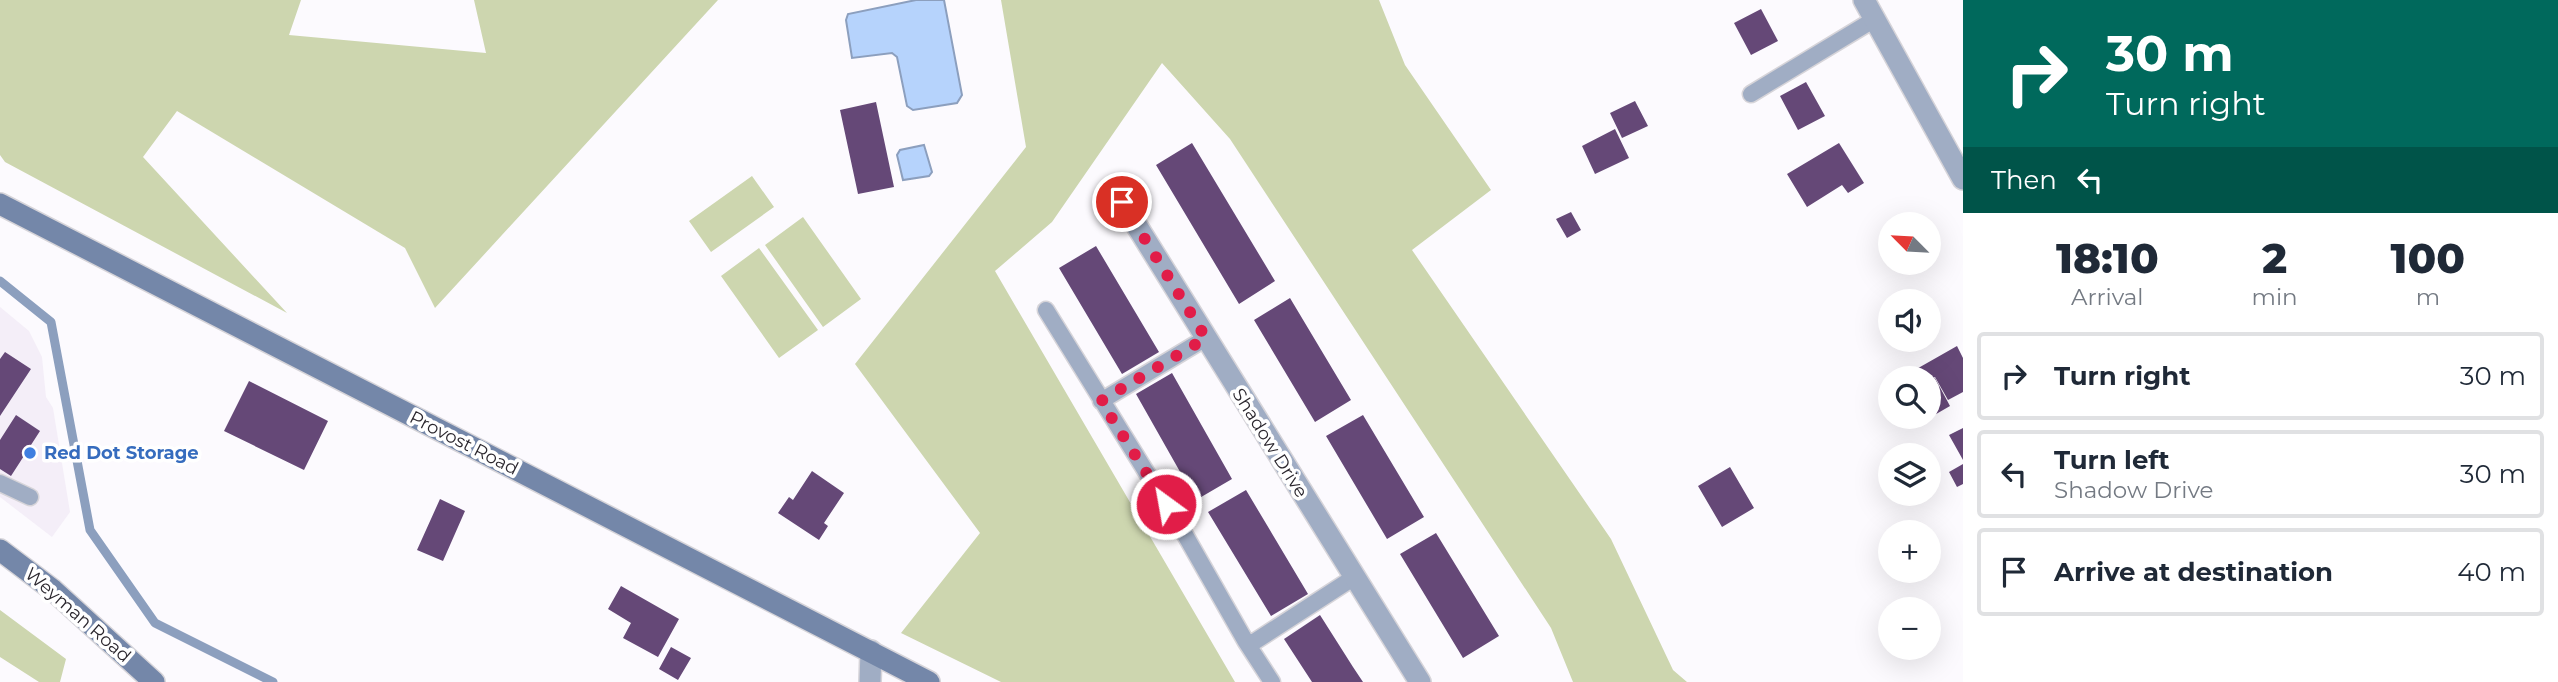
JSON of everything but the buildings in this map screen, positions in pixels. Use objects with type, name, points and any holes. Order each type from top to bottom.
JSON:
[{"type":"street","points":[[1864,0],[1963,179]]},
{"type":"street","name":"Shadow Drive","points":[[1122,202],[1420,682]]},
{"type":"street","name":"Provost Road","points":[[0,204],[929,682]]},
{"type":"street","name":"Weyman Road","points":[[0,550],[53,590],[153,682]]},
{"type":"street","points":[[870,682],[871,651]]},
{"type":"lane","points":[[1751,94],[1875,19]]},
{"type":"lane","points":[[1046,310],[1166,504]]},
{"type":"lane","points":[[1101,401],[1206,338]]},
{"type":"lane","points":[[0,483],[30,497]]},
{"type":"lane","points":[[1184,533],[1272,682]]},
{"type":"lane","points":[[1246,642],[1254,642],[1353,578]]},
{"type":"shaded area","name":"Red Dot Storage","points":[[0,307],[29,331],[42,357],[46,397],[53,408],[70,512],[52,537],[0,497]]},
{"type":"green space","points":[[0,0],[301,0],[289,35],[486,53],[474,0],[718,0],[435,308],[405,248],[177,111],[143,157],[287,313],[5,162],[0,155]]},
{"type":"green space","points":[[1001,0],[1379,0],[1405,65],[1491,190],[1412,250],[1611,539],[1673,670],[1687,682],[1573,682],[1551,628],[1230,139],[1162,63],[1052,222],[995,271],[1235,682],[1001,682],[901,633],[980,533],[855,364],[1026,147]]},
{"type":"green space","points":[[752,176],[774,207],[711,252],[689,221]]},
{"type":"green space","points":[[803,217],[861,299],[823,327],[765,245]]},
{"type":"green space","points":[[759,248],[818,330],[779,358],[721,276]]},
{"type":"green space","points":[[0,610],[66,659],[60,682],[39,682],[0,657]]},
{"type":"water","points":[[916,0],[944,0],[962,95],[957,103],[913,110],[907,106],[897,57],[892,53],[852,58],[846,20],[848,14]]},
{"type":"water","points":[[924,145],[932,172],[929,176],[903,180],[897,155],[900,150]]},
{"type":"waterway","points":[[0,281],[51,322],[90,530],[155,623],[273,682]]},
{"type":"place","name":"Red Dot Storage","points":[[30,453]]},
{"type":"route","points":[[1122,202],[1206,338],[1101,401],[1166,504]]}]
